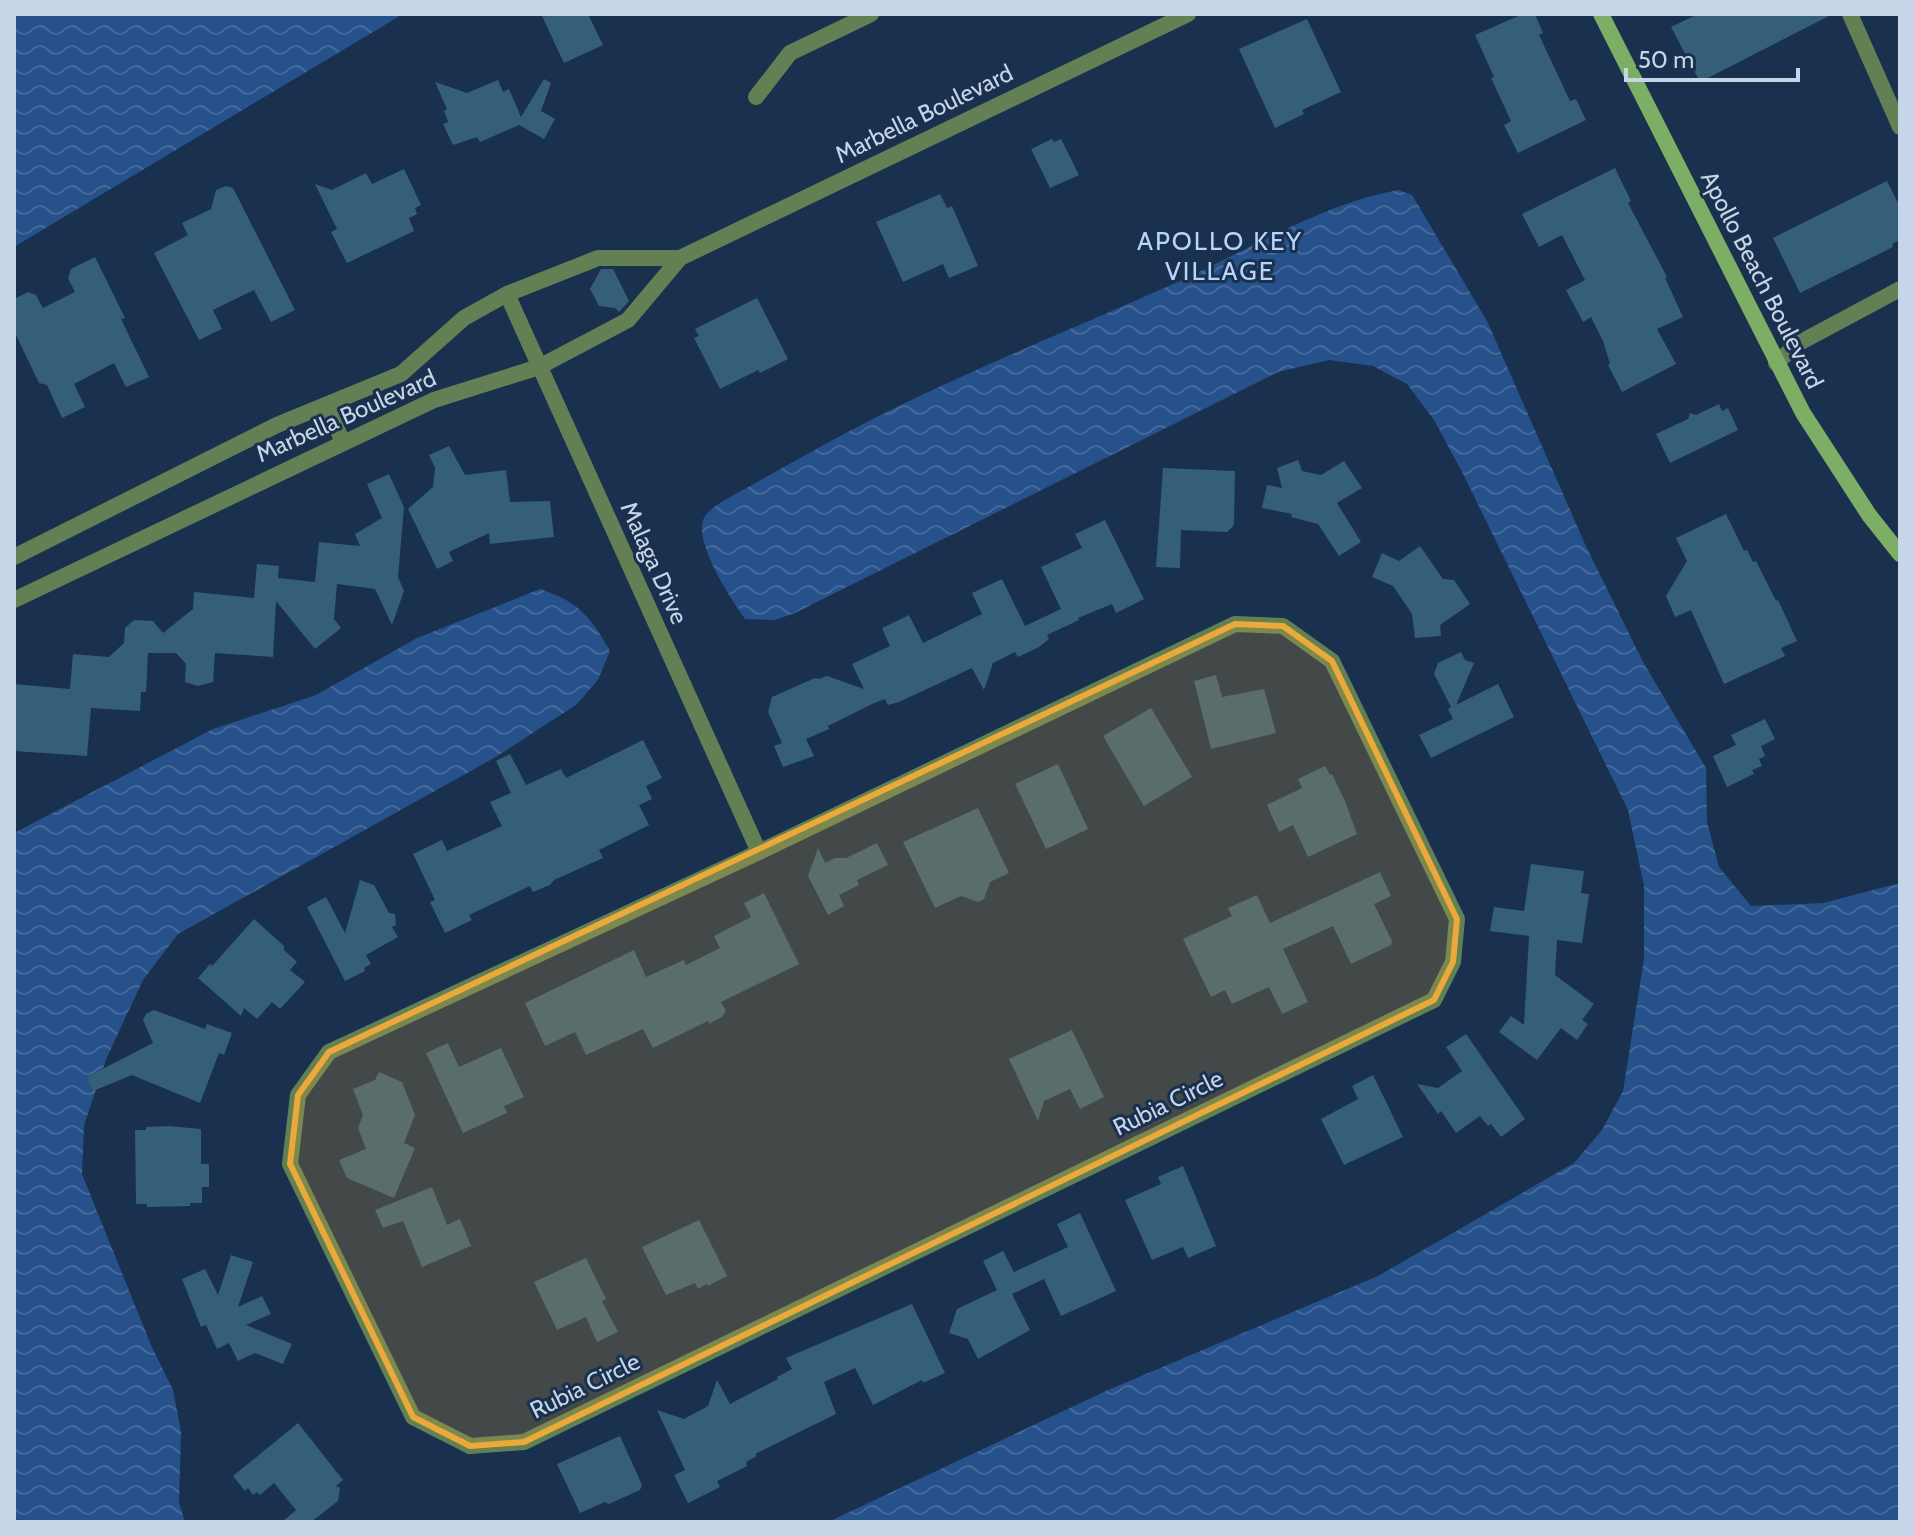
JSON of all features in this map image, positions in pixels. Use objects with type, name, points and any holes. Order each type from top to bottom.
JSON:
[{"type":"main road","name":"Apollo Beach Boulevard","points":[[1601,14],[1803,413],[1861,503],[1900,554]]},
{"type":"street","points":[[756,97],[790,53],[871,14]]},
{"type":"street","name":"Marbella Boulevard","points":[[14,600],[434,400],[539,367],[628,320],[680,258],[1188,14]]},
{"type":"street","points":[[1850,14],[1900,127]]},
{"type":"street","name":"Marbella Boulevard","points":[[14,557],[277,425],[401,374],[464,318],[507,294],[598,258],[680,258]]},
{"type":"street","points":[[1776,363],[1799,343],[1900,289]]},
{"type":"street","name":"Malaga Drive","points":[[507,294],[759,852]]},
{"type":"street","points":[[326,405],[343,442]]},
{"type":"street","name":"Rubia Circle","points":[[1235,624],[1283,626],[1332,661],[1457,919],[1453,962],[1434,1000],[524,1442],[470,1446],[413,1417],[290,1164],[298,1095],[329,1052],[759,852],[1235,624]]},
{"type":"highlighted area","points":[[1235,624],[1283,626],[1332,661],[1457,919],[1453,962],[1434,1000],[524,1442],[470,1446],[413,1417],[290,1164],[298,1095],[329,1052]]},
{"type":"water","points":[[14,14],[403,14],[14,247]]},
{"type":"water","points":[[1398,190],[1412,195],[1487,321],[1585,544],[1643,662],[1706,768],[1707,822],[1719,867],[1751,906],[1823,903],[1900,883],[1900,1522],[828,1522],[1108,1390],[1378,1276],[1574,1163],[1602,1130],[1623,1091],[1644,959],[1644,886],[1628,810],[1462,472],[1434,420],[1407,384],[1373,366],[1329,360],[1278,372],[795,613],[775,620],[745,619],[716,571],[704,544],[703,520],[721,502],[859,426],[1314,217]]},
{"type":"water","points":[[540,589],[565,599],[582,612],[610,651],[598,680],[576,705],[494,758],[178,934],[143,980],[107,1057],[84,1125],[82,1174],[151,1345],[173,1390],[181,1432],[179,1502],[185,1522],[18,1522],[14,1517],[14,833],[213,729],[316,695],[417,638]]},
{"type":"building","points":[[541,14],[588,14],[603,45],[564,63]]},
{"type":"building","points":[[1523,14],[1535,14],[1543,33],[1539,35],[1570,101],[1576,99],[1586,120],[1518,153],[1504,125],[1511,121],[1475,35]]},
{"type":"building","points":[[1698,14],[1833,14],[1700,82],[1671,27]]},
{"type":"building","points":[[1307,19],[1341,92],[1302,110],[1304,114],[1275,128],[1239,49]]},
{"type":"building","points":[[544,79],[551,83],[541,111],[555,119],[544,139],[519,125],[480,142],[477,137],[453,145],[443,124],[448,122],[444,111],[447,109],[435,82],[467,93],[498,80],[503,92],[509,89],[521,117]]},
{"type":"building","points":[[1052,139],[1054,142],[1061,139],[1079,175],[1050,188],[1031,149]]},
{"type":"building","points":[[1615,168],[1631,201],[1628,203],[1667,277],[1683,317],[1657,329],[1676,364],[1622,392],[1608,365],[1603,341],[1591,317],[1583,322],[1566,290],[1585,280],[1562,235],[1539,247],[1522,214]]},
{"type":"building","points":[[404,169],[421,205],[415,208],[417,214],[409,218],[414,231],[347,263],[331,232],[337,229],[315,184],[332,190],[366,173],[372,184]]},
{"type":"building","points":[[1887,181],[1900,207],[1900,240],[1892,244],[1893,247],[1800,293],[1773,238]]},
{"type":"building","points":[[226,186],[233,188],[295,310],[271,322],[254,290],[213,310],[222,329],[199,340],[154,253],[188,235],[182,223],[211,209],[216,190]]},
{"type":"building","points":[[940,194],[947,208],[952,206],[978,266],[949,278],[943,264],[903,282],[876,222]]},
{"type":"building","points":[[95,257],[149,377],[126,387],[114,363],[74,384],[85,407],[62,418],[47,385],[39,383],[14,331],[14,299],[28,292],[36,295],[43,308],[75,292],[68,278],[71,269]]},
{"type":"building","points":[[601,269],[613,269],[629,301],[619,312],[615,308],[599,306],[590,289]]},
{"type":"building","points":[[757,298],[788,359],[720,389],[694,338],[699,336],[695,329]]},
{"type":"building","points":[[1719,404],[1722,411],[1728,408],[1738,430],[1670,463],[1656,434],[1688,419],[1690,413],[1696,415]]},
{"type":"building","points":[[449,446],[465,475],[506,470],[510,502],[550,501],[554,537],[490,544],[489,533],[449,552],[453,561],[437,569],[408,509],[433,487],[435,468],[429,455]]},
{"type":"building","points":[[1298,460],[1302,471],[1321,475],[1344,461],[1362,488],[1337,503],[1361,542],[1339,556],[1318,524],[1291,517],[1292,514],[1262,508],[1267,485],[1282,488],[1277,468]]},
{"type":"building","points":[[1163,468],[1235,471],[1234,525],[1227,532],[1181,530],[1180,568],[1156,567]]},
{"type":"building","points":[[389,474],[404,507],[398,577],[404,591],[392,625],[375,589],[337,584],[334,619],[341,628],[315,649],[276,601],[273,657],[215,653],[213,682],[198,686],[185,682],[186,664],[176,653],[148,653],[146,692],[141,692],[140,711],[91,708],[87,756],[14,751],[14,684],[70,689],[73,654],[109,657],[124,643],[125,628],[134,620],[153,621],[163,633],[193,609],[194,592],[254,598],[257,564],[279,566],[278,578],[315,582],[319,542],[360,546],[355,534],[382,518],[367,484]]},
{"type":"building","points":[[1726,514],[1744,551],[1747,550],[1753,562],[1756,561],[1778,600],[1797,641],[1781,648],[1785,656],[1724,684],[1691,610],[1675,617],[1666,596],[1687,561],[1676,538]]},
{"type":"building","points":[[1105,520],[1144,599],[1116,613],[1112,604],[1078,618],[1047,635],[1049,639],[1039,647],[1018,657],[1015,652],[993,663],[984,690],[972,668],[899,702],[888,705],[885,699],[872,704],[806,739],[814,756],[783,767],[774,746],[782,743],[768,712],[772,697],[815,678],[827,676],[864,689],[852,664],[890,646],[882,628],[909,615],[923,643],[982,614],[972,593],[1002,579],[1025,626],[1061,609],[1041,567],[1082,548],[1075,534]]},
{"type":"building","points":[[1420,546],[1443,579],[1454,580],[1470,604],[1440,625],[1441,636],[1415,638],[1412,614],[1393,586],[1372,577],[1382,553],[1399,561]]},
{"type":"building","points":[[1461,652],[1465,660],[1474,663],[1456,705],[1498,684],[1514,717],[1431,758],[1419,735],[1453,719],[1448,709],[1451,707],[1434,674],[1438,663]]},
{"type":"building","points":[[1216,675],[1222,697],[1264,689],[1276,733],[1211,749],[1194,681]]},
{"type":"building","points":[[1151,708],[1192,777],[1144,806],[1103,736]]},
{"type":"building","points":[[1765,719],[1775,739],[1761,746],[1765,756],[1759,759],[1762,766],[1752,770],[1754,774],[1727,787],[1713,756],[1736,745],[1731,735]]},
{"type":"building","points":[[643,740],[662,778],[646,786],[652,799],[639,805],[649,825],[599,850],[603,858],[533,892],[530,886],[469,915],[472,920],[445,933],[430,902],[435,900],[413,854],[442,840],[447,851],[502,826],[490,802],[511,793],[496,761],[510,754],[526,785],[561,769],[566,778]]},
{"type":"building","points":[[1058,764],[1088,829],[1046,849],[1015,784]]},
{"type":"building","points":[[1325,766],[1345,801],[1357,834],[1308,857],[1293,825],[1279,832],[1267,805],[1302,788],[1298,779]]},
{"type":"building","points":[[978,808],[1009,873],[990,882],[984,899],[978,902],[961,896],[935,908],[903,842]]},
{"type":"building","points":[[877,843],[888,865],[857,880],[859,885],[839,895],[844,906],[828,915],[808,876],[818,848],[825,863],[835,858],[846,858]]},
{"type":"building","points":[[1531,864],[1584,871],[1581,893],[1589,894],[1582,943],[1557,940],[1555,975],[1594,1004],[1582,1020],[1588,1024],[1577,1040],[1561,1028],[1537,1060],[1499,1032],[1511,1016],[1524,1025],[1529,936],[1490,931],[1494,907],[1524,911]]},
{"type":"building","points":[[1380,872],[1391,896],[1374,904],[1392,941],[1391,945],[1351,964],[1333,926],[1283,949],[1308,1002],[1282,1014],[1269,987],[1232,1004],[1225,990],[1211,997],[1183,939],[1232,916],[1228,908],[1257,895],[1270,923]]},
{"type":"building","points":[[360,880],[374,885],[389,913],[395,914],[396,925],[392,927],[398,937],[366,955],[371,964],[364,968],[365,971],[345,981],[307,907],[326,897],[345,933]]},
{"type":"building","points":[[764,893],[799,964],[721,1002],[726,1011],[722,1017],[653,1048],[643,1029],[586,1055],[575,1032],[545,1046],[525,1003],[634,950],[646,977],[684,960],[686,965],[720,948],[714,936],[751,917],[744,903]]},
{"type":"building","points":[[254,919],[297,962],[290,970],[305,982],[280,1009],[272,1002],[257,1019],[244,1008],[241,1016],[198,978]]},
{"type":"building","points":[[154,1010],[205,1029],[207,1024],[232,1033],[224,1055],[219,1053],[200,1103],[132,1075],[93,1091],[87,1077],[153,1043],[143,1020],[146,1014]]},
{"type":"building","points":[[1072,1030],[1104,1097],[1080,1109],[1070,1089],[1044,1101],[1038,1121],[1009,1059]]},
{"type":"building","points":[[1466,1034],[1525,1119],[1501,1137],[1480,1116],[1456,1133],[1417,1084],[1438,1088],[1462,1071],[1446,1047]]},
{"type":"building","points":[[448,1043],[459,1067],[501,1048],[524,1097],[504,1106],[507,1113],[463,1133],[426,1053]]},
{"type":"building","points":[[379,1072],[402,1082],[415,1115],[404,1143],[415,1148],[394,1198],[347,1178],[339,1160],[366,1149],[358,1128],[363,1115],[353,1089],[375,1080]]},
{"type":"building","points":[[1373,1075],[1403,1137],[1344,1165],[1321,1119],[1358,1099],[1352,1086]]},
{"type":"building","points":[[169,1126],[201,1129],[201,1164],[209,1164],[209,1187],[202,1187],[202,1203],[190,1203],[190,1206],[147,1207],[147,1204],[136,1204],[135,1130]]},
{"type":"building","points":[[1183,1166],[1216,1246],[1188,1258],[1183,1247],[1152,1260],[1125,1200],[1161,1184],[1158,1177]]},
{"type":"building","points":[[432,1187],[447,1225],[460,1219],[471,1246],[422,1267],[403,1221],[383,1228],[375,1210]]},
{"type":"building","points":[[1080,1213],[1116,1291],[1061,1316],[1044,1279],[1012,1294],[1030,1330],[978,1359],[968,1339],[949,1333],[957,1309],[997,1290],[983,1261],[1003,1251],[1014,1272],[1068,1247],[1057,1224]]},
{"type":"building","points":[[699,1220],[727,1276],[708,1286],[698,1289],[695,1283],[666,1295],[642,1247]]},
{"type":"building","points":[[231,1255],[253,1262],[238,1307],[262,1296],[271,1314],[246,1325],[292,1344],[283,1364],[255,1353],[238,1361],[229,1343],[217,1349],[206,1325],[201,1327],[182,1279],[205,1269],[218,1295]]},
{"type":"building","points":[[586,1258],[618,1332],[597,1342],[586,1317],[557,1330],[534,1282]]},
{"type":"building","points":[[912,1304],[945,1373],[923,1383],[922,1380],[873,1405],[855,1368],[824,1382],[836,1414],[755,1454],[757,1456],[746,1462],[747,1466],[717,1481],[720,1487],[688,1503],[674,1475],[685,1470],[657,1410],[684,1419],[708,1406],[717,1380],[730,1404],[792,1369],[786,1358]]},
{"type":"building","points":[[298,1423],[343,1480],[336,1486],[340,1488],[338,1501],[311,1522],[282,1522],[296,1510],[274,1483],[260,1495],[257,1492],[253,1495],[248,1488],[245,1491],[233,1476]]},
{"type":"building","points":[[620,1436],[642,1485],[640,1490],[580,1513],[557,1464]]},
{"type":"district","name":"APOLLO KEY VILLAGE","points":[[1220,256]]}]
